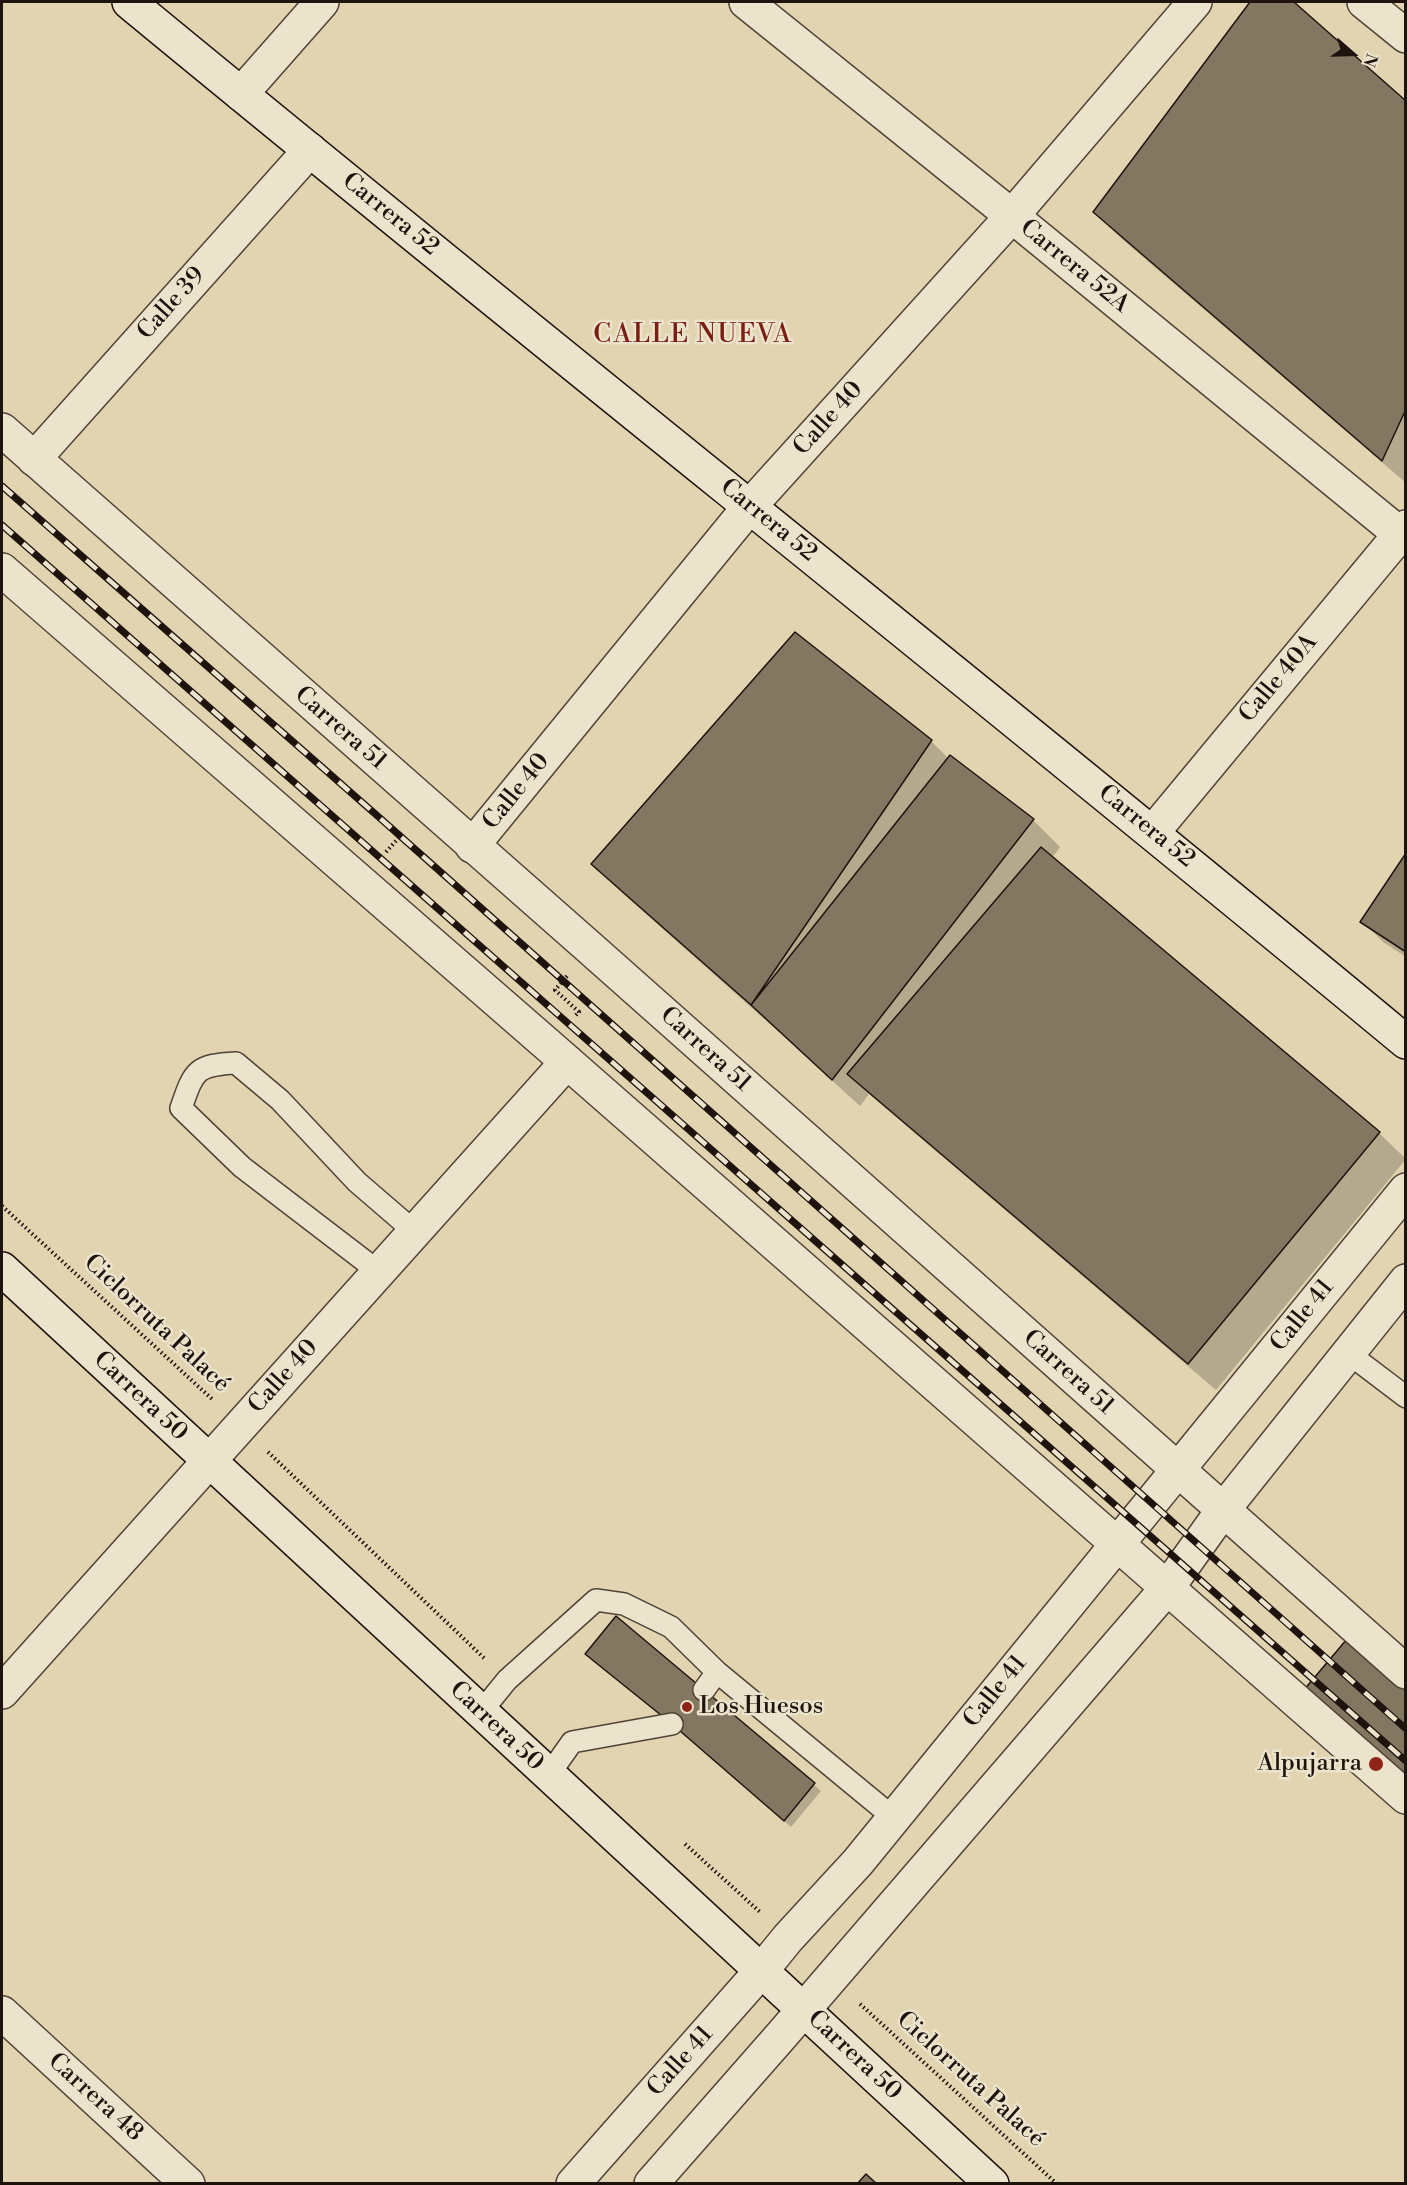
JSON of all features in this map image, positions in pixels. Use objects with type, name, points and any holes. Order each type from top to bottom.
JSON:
[{"type":"street","name":"Carrera 52","points":[[129,2],[1153,832],[1406,1042]]},
{"type":"street","points":[[242,94],[322,2]]},
{"type":"street","name":"Carrera 52A","points":[[746,2],[1403,530]]},
{"type":"street","name":"Calle 40","points":[[472,846],[750,506],[1012,216],[1195,2]]},
{"type":"street","points":[[1364,2],[1406,36]]},
{"type":"street","name":"Calle 39","points":[[34,459],[310,150]]},
{"type":"street","name":"Carrera 51","points":[[2,430],[1406,1672]]},
{"type":"street","name":"Calle 40A","points":[[1153,832],[1403,530]]},
{"type":"street","points":[[2,570],[1406,1797]]},
{"type":"street","name":"Calle 40","points":[[2,1692],[415,1232],[558,1054]]},
{"type":"street","name":"Calle 41","points":[[573,2184],[788,1938],[858,1862],[1406,1190]]},
{"type":"street","name":"Carrera 50","points":[[2,1269],[992,2184]]},
{"type":"street","points":[[651,2184],[1168,1587],[1223,1510],[1406,1281]]},
{"type":"street","name":"Carrera 48","points":[[2,2013],[188,2184]]},
{"type":"lane","points":[[379,1272],[242,1167],[182,1108],[192,1077],[212,1064],[236,1063],[280,1100],[357,1182],[415,1232]]},
{"type":"lane","points":[[1348,1353],[1406,1397]]},
{"type":"lane","points":[[481,1712],[507,1680],[596,1600],[624,1604],[671,1627],[717,1672],[894,1818]]},
{"type":"lane","points":[[704,1690],[717,1672]]},
{"type":"lane","points":[[548,1776],[572,1742],[672,1724]]},
{"type":"path","points":[[359,881],[428,806]]},
{"type":"path","points":[[558,1054],[579,1012],[555,990],[590,948]]},
{"type":"path","name":"Ciclorruta Palacé","points":[[2,1206],[241,1426],[390,1568]]},
{"type":"path","name":"Ciclorruta Palacé","points":[[859,2002],[1057,2184]]},
{"type":"building","points":[[1250,2],[1294,2],[1406,101],[1406,409],[1382,461],[1093,212]]},
{"type":"building","points":[[795,632],[932,740],[751,1005],[591,864]]},
{"type":"building","points":[[950,755],[1034,819],[832,1080],[751,1005]]},
{"type":"building","points":[[1041,847],[1380,1132],[1188,1364],[847,1074]]},
{"type":"building","points":[[1406,853],[1406,952],[1360,922]]},
{"type":"building","name":"Los Huesos","points":[[616,1616],[815,1783],[784,1821],[672,1724],[585,1654]]},
{"type":"building","name":"Alpujarra","points":[[1364,1619],[1406,1656],[1406,1816],[1286,1711]]},
{"type":"building","points":[[866,2174],[877,2184],[857,2184]]},
{"type":"railway","points":[[2,486],[381,819],[1406,1729]]},
{"type":"railway","points":[[2,525],[1406,1761]]},
{"type":"place","name":"Los Huesos","points":[[687,1707]]},
{"type":"place","name":"Alpujarra","points":[[1376,1764]]},
{"type":"district","name":"CALLE NUEVA","points":[[693,336]]}]
